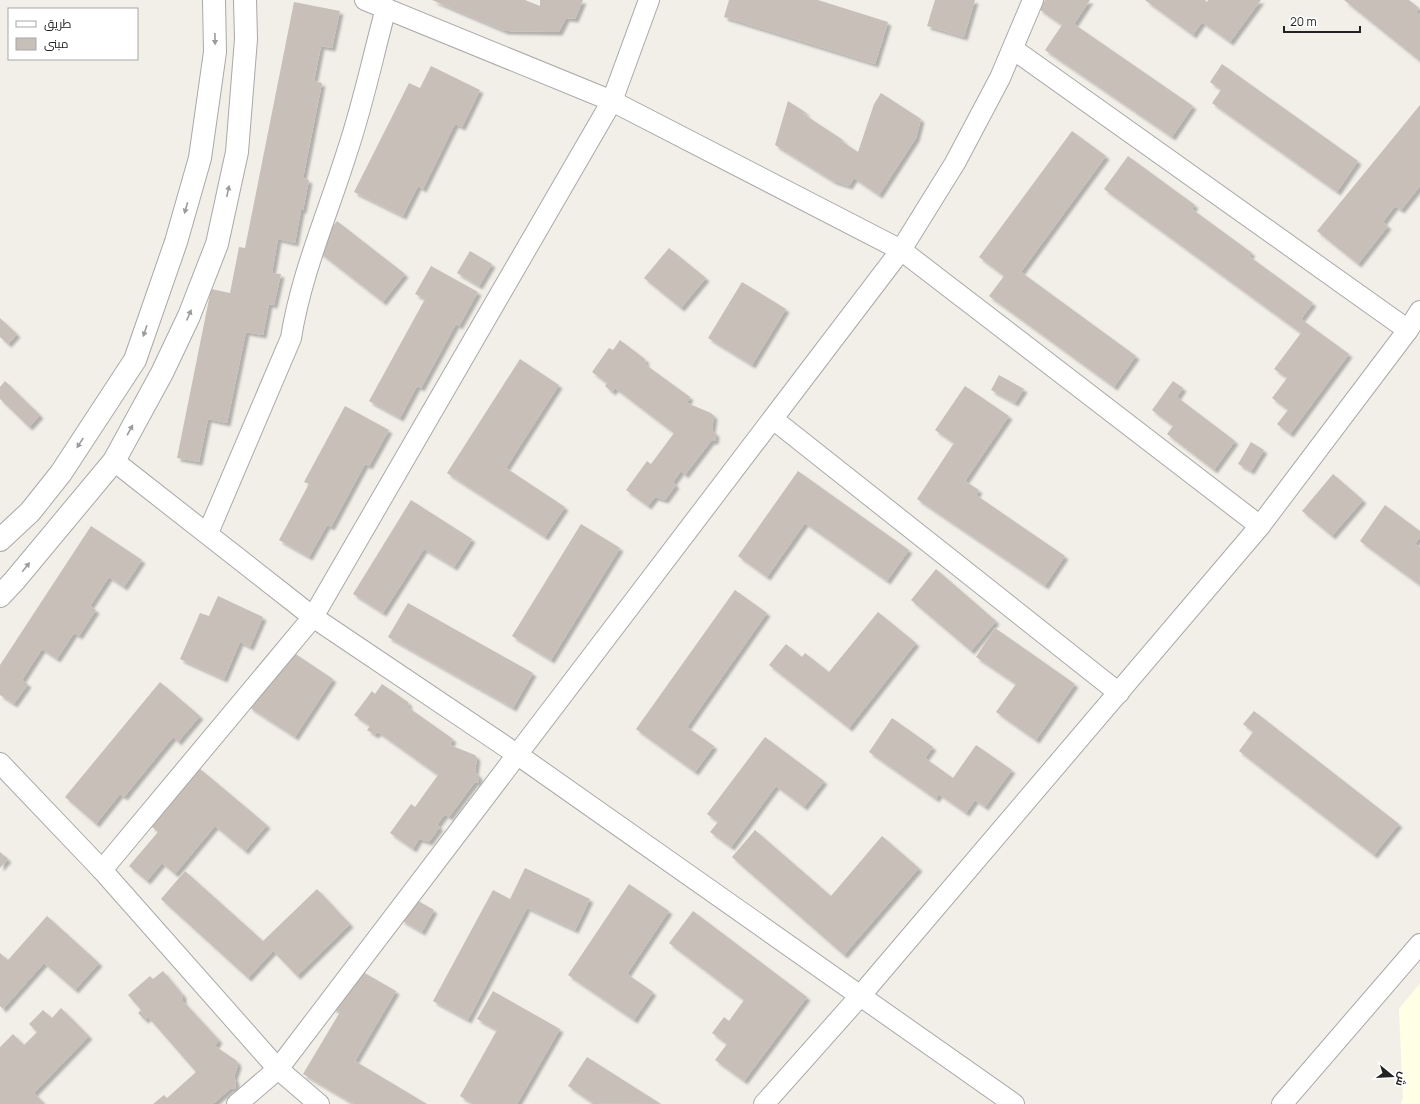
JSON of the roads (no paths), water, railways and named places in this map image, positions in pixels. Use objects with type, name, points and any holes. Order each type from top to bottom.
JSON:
[{"type":"street","points":[[0,540],[30,512],[61,473],[135,360],[176,242],[200,158],[215,52],[214,0]]},
{"type":"street","points":[[0,596],[114,461],[165,366],[189,316],[217,244],[236,152],[246,39],[245,0]]},
{"type":"street","points":[[365,0],[612,102],[901,250],[1260,526]]},
{"type":"street","points":[[102,870],[313,617],[612,102],[649,0]]},
{"type":"street","points":[[237,1104],[278,1069],[901,250],[955,163],[1013,49],[1033,0]]},
{"type":"street","points":[[208,533],[291,338],[294,315],[329,201],[348,152],[386,8]]},
{"type":"street","points":[[1013,49],[1408,330]]},
{"type":"street","points":[[764,1104],[861,995],[1260,526],[1408,330],[1420,311]]},
{"type":"street","points":[[773,418],[1119,693]]},
{"type":"street","points":[[114,461],[208,533],[313,617],[518,755],[1014,1104]]},
{"type":"street","points":[[0,763],[102,870],[278,1069],[319,1104]]},
{"type":"street","points":[[1282,1104],[1420,944]]}]
